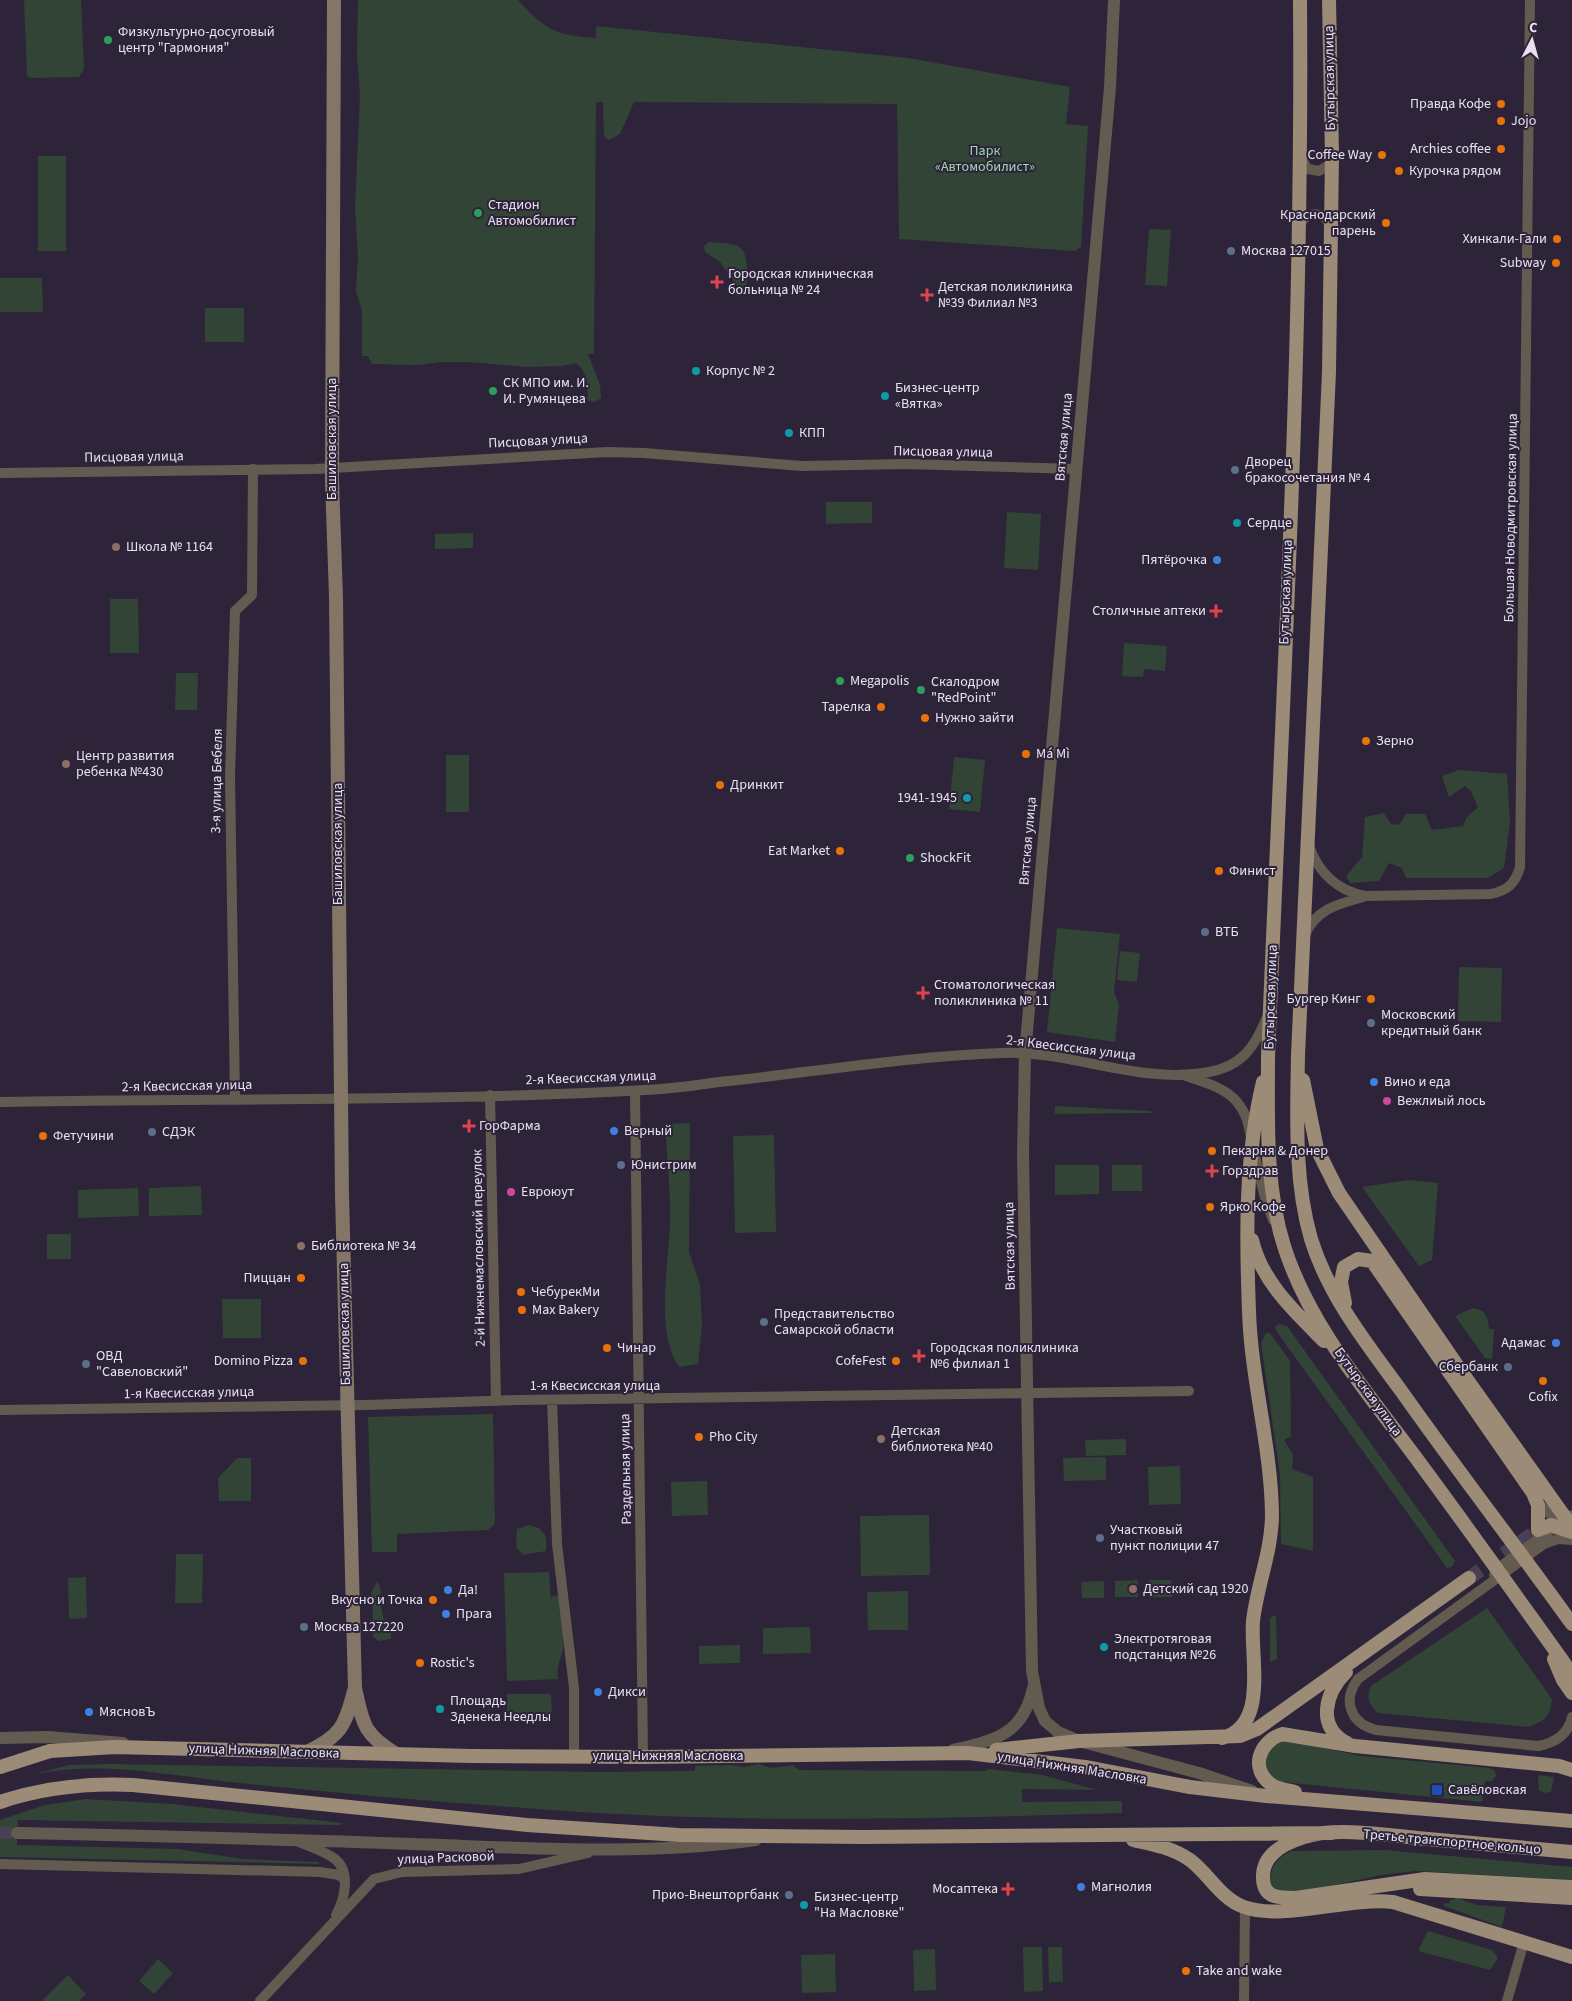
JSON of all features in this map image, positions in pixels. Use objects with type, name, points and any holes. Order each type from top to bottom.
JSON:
[{"type":"main road","name":"Башиловская улица","points":[[334,0],[332,102],[332,468],[341,1098],[355,1688],[363,1725],[368,1733],[396,1754]]},
{"type":"main road","name":"Бутырская улица","points":[[1300,0],[1298,230],[1268,1058],[1269,1155],[1272,1188],[1284,1243],[1302,1293],[1313,1314],[1348,1366],[1478,1542],[1544,1636],[1568,1677],[1572,1693]]},
{"type":"main road","name":"Бутырская улица","points":[[1329,0],[1332,155],[1329,372],[1298,1055],[1298,1146],[1307,1224],[1327,1280],[1350,1320],[1572,1624]]},
{"type":"main road","points":[[1298,1055],[1318,1150],[1339,1193],[1568,1523],[1546,1526],[1538,1530],[1537,1502],[1378,1268],[1366,1259],[1350,1262],[1341,1275],[1342,1293],[1350,1320]]},
{"type":"main road","points":[[1222,1738],[1237,1733],[1244,1725],[1251,1710],[1254,1681],[1253,1622],[1271,1543],[1271,1483],[1251,1342],[1247,1218],[1251,1138],[1268,1058]]},
{"type":"main road","points":[[1247,1218],[1253,1247],[1260,1265],[1279,1295],[1348,1366]]},
{"type":"main road","points":[[968,1753],[1079,1741],[1240,1736],[1257,1729],[1470,1578]]},
{"type":"main road","points":[[1355,1746],[1340,1740],[1332,1731],[1328,1721],[1327,1704],[1339,1680],[1371,1650]]},
{"type":"main road","name":"Башиловская улица","points":[[307,1752],[328,1742],[342,1729],[355,1688]]},
{"type":"main road","points":[[1572,1770],[1554,1765],[1355,1746],[1282,1734],[1267,1742],[1260,1751],[1260,1770],[1264,1778],[1273,1786],[1334,1802],[1572,1821]]},
{"type":"main road","points":[[0,1767],[50,1751],[89,1747],[155,1747]]},
{"type":"main road","name":"улица Нижняя Масловка","points":[[155,1747],[396,1754],[643,1757],[968,1753],[1085,1767],[1190,1787],[1334,1802]]},
{"type":"main road","points":[[0,1802],[22,1794],[59,1787],[96,1784],[133,1785],[596,1830],[777,1837],[1332,1833]]},
{"type":"main road","points":[[1332,1833],[1316,1835],[1292,1842],[1268,1858],[1263,1875],[1264,1888],[1268,1894],[1278,1898],[1296,1898],[1425,1879],[1572,1887]]},
{"type":"main road","name":"Третье транспортное кольцо","points":[[1332,1833],[1386,1835],[1572,1852]]},
{"type":"main road","points":[[1080,1834],[1134,1840],[1178,1852],[1191,1861],[1235,1903],[1246,1908],[1277,1911],[1372,1901],[1393,1902],[1572,1957]]},
{"type":"main road","points":[[1336,1904],[1390,1891],[1425,1888],[1572,1898]]},
{"type":"street","name":"Вятская улица","points":[[939,1753],[987,1742],[1013,1728],[1027,1710],[1033,1686],[1027,1393],[1024,1153],[1025,1054],[1110,88],[1114,0]]},
{"type":"street","name":"Большая Новодмитровская улица","points":[[1307,842],[1315,862],[1326,876],[1348,892],[1365,896],[1491,894],[1504,891],[1512,885],[1520,868],[1530,0]]},
{"type":"street","points":[[1300,154],[1303,165],[1313,171],[1329,166],[1332,155]]},
{"type":"street","points":[[1298,230],[1303,219],[1313,214],[1318,214],[1328,220],[1332,230]]},
{"type":"street","name":"Писцовая улица","points":[[0,473],[332,468],[607,452],[644,453],[802,466],[905,464],[1076,469]]},
{"type":"street","name":"3-я улица Бебеля","points":[[235,1099],[230,776],[235,611],[252,595],[253,469]]},
{"type":"street","name":"Большая Новодмитровская улица","points":[[1303,938],[1309,926],[1320,913],[1333,905],[1365,896]]},
{"type":"street","name":"2-я Квесисская улица","points":[[1181,1075],[1212,1072],[1235,1062],[1249,1052],[1258,1039],[1270,1010]]},
{"type":"street","name":"2-я Квесисская улица","points":[[0,1102],[341,1098],[635,1091],[916,1060],[1004,1053],[1025,1054],[1181,1075],[1212,1084],[1236,1099],[1248,1120],[1266,1202],[1284,1243]]},
{"type":"street","name":"Раздельная улица","points":[[635,1091],[643,1757]]},
{"type":"street","name":"2-й Нижнемасловский переулок","points":[[490,1095],[496,1401]]},
{"type":"street","name":"1-я Квесисская улица","points":[[0,1410],[1189,1391]]},
{"type":"street","points":[[552,1400],[557,1544],[574,1688],[574,1756]]},
{"type":"street","points":[[1537,1502],[1552,1516],[1568,1523]]},
{"type":"street","points":[[1482,1589],[1505,1563],[1568,1523]]},
{"type":"street","points":[[1572,1540],[1551,1541],[1358,1679],[1350,1693],[1349,1702],[1355,1718],[1368,1728],[1376,1730],[1538,1746],[1559,1739],[1566,1731],[1572,1717]]},
{"type":"street","points":[[1568,1677],[1572,1700]]},
{"type":"street","name":"Вятская улица","points":[[1033,1686],[1045,1721],[1058,1732],[1079,1741],[1199,1773],[1266,1796]]},
{"type":"street","name":"улица Нижняя Масловка","points":[[0,1738],[104,1740],[155,1747]]},
{"type":"street","points":[[17,1833],[290,1839],[594,1851],[678,1850],[777,1837]]},
{"type":"street","points":[[290,1839],[336,1859],[341,1866],[345,1880],[343,1899],[329,1926]]},
{"type":"street","name":"улица Расковой","points":[[260,2001],[374,1879],[402,1872],[519,1869],[594,1851]]},
{"type":"street","points":[[0,1864],[326,1872],[339,1875],[345,1880]]},
{"type":"street","points":[[1244,2001],[1246,1908]]},
{"type":"street","points":[[1507,2001],[1524,1942]]},
{"type":"green space","points":[[24,0],[81,0],[84,69],[79,77],[31,78],[27,76]]},
{"type":"green space","name":"Парк «Автомобилист»","points":[[358,0],[518,0],[536,18],[552,29],[561,33],[582,37],[596,38],[596,26],[908,58],[1070,87],[1066,124],[1088,126],[1081,247],[1075,251],[899,239],[897,104],[634,102],[620,134],[609,140],[604,136],[603,102],[596,102],[594,354],[588,354],[600,385],[601,398],[595,402],[588,401],[585,375],[576,363],[562,366],[527,367],[469,362],[440,362],[419,365],[372,364],[368,356],[362,356],[362,311],[356,291],[358,257],[355,206],[360,95],[357,55]]},
{"type":"green space","points":[[38,156],[66,156],[66,251],[38,251]]},
{"type":"green space","points":[[1149,229],[1171,230],[1167,286],[1145,285]]},
{"type":"green space","points":[[709,242],[731,244],[741,249],[746,260],[747,284],[745,289],[739,288],[720,262],[705,252],[704,246]]},
{"type":"green space","points":[[0,278],[42,278],[43,312],[0,312]]},
{"type":"green space","points":[[205,308],[244,308],[244,342],[205,342]]},
{"type":"green space","points":[[826,502],[872,502],[872,523],[826,524]]},
{"type":"green space","points":[[1007,512],[1041,514],[1038,570],[1004,568]]},
{"type":"green space","points":[[473,533],[473,548],[435,549],[435,534]]},
{"type":"green space","points":[[110,599],[138,599],[139,653],[110,653]]},
{"type":"green space","points":[[1124,643],[1167,646],[1165,671],[1144,669],[1143,677],[1122,676]]},
{"type":"green space","points":[[176,673],[198,673],[197,710],[175,710]]},
{"type":"green space","points":[[446,755],[469,755],[469,812],[446,812]]},
{"type":"green space","points":[[954,757],[985,760],[980,812],[949,809]]},
{"type":"green space","points":[[1459,770],[1507,774],[1510,822],[1504,868],[1488,878],[1406,878],[1402,868],[1389,863],[1379,881],[1350,883],[1346,876],[1362,857],[1365,817],[1384,813],[1391,824],[1399,825],[1406,814],[1425,814],[1432,830],[1463,826],[1466,818],[1478,807],[1471,791],[1465,786],[1449,797],[1442,776]]},
{"type":"green space","points":[[1057,928],[1120,934],[1114,992],[1119,1005],[1115,1042],[1047,1032]]},
{"type":"green space","points":[[1120,951],[1140,953],[1137,982],[1117,980]]},
{"type":"green space","points":[[1459,967],[1502,968],[1501,1022],[1458,1021]]},
{"type":"green space","points":[[1055,1106],[1151,1111],[1151,1113],[1055,1114]]},
{"type":"green space","points":[[690,1123],[689,1252],[700,1285],[702,1325],[698,1364],[679,1367],[671,1351],[665,1313],[670,1213],[665,1124]]},
{"type":"green space","points":[[774,1135],[776,1232],[735,1233],[733,1136]]},
{"type":"green space","points":[[1055,1165],[1099,1165],[1099,1194],[1055,1195]]},
{"type":"green space","points":[[1112,1165],[1142,1165],[1142,1191],[1112,1191]]},
{"type":"green space","points":[[1409,1180],[1438,1183],[1432,1260],[1419,1266],[1362,1187]]},
{"type":"green space","points":[[201,1186],[202,1215],[149,1216],[149,1188]]},
{"type":"green space","points":[[138,1188],[139,1216],[78,1218],[78,1190]]},
{"type":"green space","points":[[47,1234],[71,1234],[71,1259],[47,1259]]},
{"type":"green space","points":[[222,1299],[261,1299],[261,1338],[223,1338]]},
{"type":"green space","points":[[1473,1308],[1483,1311],[1488,1320],[1489,1329],[1494,1329],[1492,1359],[1485,1358],[1455,1316]]},
{"type":"green space","points":[[1279,1324],[1287,1326],[1455,1561],[1452,1567],[1447,1568],[1277,1332],[1275,1327]]},
{"type":"green space","points":[[1266,1333],[1270,1333],[1290,1361],[1291,1436],[1284,1440],[1293,1454],[1292,1469],[1313,1477],[1313,1551],[1281,1544],[1280,1475],[1261,1343]]},
{"type":"green space","points":[[493,1414],[495,1524],[488,1530],[397,1534],[397,1552],[372,1552],[368,1417]]},
{"type":"green space","points":[[1126,1439],[1126,1455],[1086,1456],[1085,1440]]},
{"type":"green space","points":[[1106,1457],[1106,1480],[1064,1481],[1063,1458]]},
{"type":"green space","points":[[237,1458],[251,1458],[251,1501],[219,1501],[218,1478]]},
{"type":"green space","points":[[1180,1466],[1181,1504],[1149,1505],[1148,1467]]},
{"type":"green space","points":[[707,1481],[708,1515],[672,1516],[671,1482]]},
{"type":"green space","points":[[929,1515],[930,1575],[861,1576],[860,1516]]},
{"type":"green space","points":[[529,1525],[539,1528],[546,1536],[546,1551],[523,1555],[516,1547],[517,1529]]},
{"type":"green space","points":[[176,1554],[203,1554],[202,1603],[175,1603]]},
{"type":"green space","points":[[549,1572],[551,1599],[553,1596],[559,1595],[563,1622],[564,1644],[558,1666],[558,1679],[507,1681],[504,1573]]},
{"type":"green space","points":[[86,1577],[87,1618],[69,1619],[68,1578]]},
{"type":"green space","points":[[1138,1580],[1138,1597],[1115,1597],[1115,1581]]},
{"type":"green space","points":[[1149,1580],[1171,1580],[1172,1597],[1149,1597]]},
{"type":"green space","points":[[1104,1581],[1104,1598],[1082,1598],[1081,1582]]},
{"type":"green space","points":[[377,1582],[380,1586],[382,1614],[391,1627],[391,1639],[379,1641],[373,1637],[371,1593]]},
{"type":"green space","points":[[908,1591],[908,1630],[868,1630],[867,1592]]},
{"type":"green space","points":[[1487,1608],[1552,1699],[1550,1710],[1543,1720],[1529,1727],[1378,1713],[1375,1710],[1369,1698],[1371,1686]]},
{"type":"green space","points":[[1272,1616],[1276,1616],[1277,1659],[1270,1662],[1270,1619]]},
{"type":"green space","points":[[810,1627],[811,1653],[763,1654],[763,1628]]},
{"type":"green space","points":[[740,1645],[740,1663],[699,1664],[699,1646]]},
{"type":"green space","points":[[507,1694],[551,1694],[552,1721],[507,1721]]},
{"type":"green space","points":[[1286,1740],[1361,1756],[1490,1768],[1495,1771],[1496,1776],[1492,1781],[1485,1781],[1482,1802],[1282,1782],[1269,1773],[1266,1767],[1266,1760],[1272,1748]]},
{"type":"green space","points":[[109,1764],[598,1772],[694,1771],[696,1766],[729,1765],[744,1767],[759,1764],[771,1768],[793,1765],[799,1770],[985,1771],[989,1769],[1043,1775],[1097,1790],[1022,1789],[1022,1802],[1122,1801],[1122,1813],[823,1819],[673,1816],[599,1813],[417,1800],[112,1769],[61,1770],[35,1774],[69,1765]]},
{"type":"green space","points":[[1538,1775],[1554,1777],[1551,1792],[1544,1793],[1539,1790]]},
{"type":"green space","points":[[86,1799],[172,1804],[342,1823],[341,1825],[18,1820],[17,1845],[178,1849],[242,1859],[319,1862],[319,1864],[0,1857],[0,1820],[45,1805]]},
{"type":"green space","points":[[1384,1850],[1572,1867],[1572,1880],[1415,1871],[1381,1875],[1293,1894],[1275,1890],[1271,1884],[1270,1877],[1276,1862],[1291,1851]]},
{"type":"green space","points":[[1457,1898],[1477,1905],[1506,1907],[1502,1927],[1444,1906],[1444,1903],[1449,1904],[1449,1901]]},
{"type":"green space","points":[[1428,1931],[1492,1950],[1498,1958],[1490,1970],[1418,1951]]},
{"type":"green space","points":[[1023,1947],[1042,1947],[1043,1991],[1024,1992]]},
{"type":"green space","points":[[1048,1947],[1062,1947],[1063,1982],[1049,1982]]},
{"type":"green space","points":[[935,1949],[936,1990],[914,1991],[913,1950]]},
{"type":"green space","points":[[835,1954],[836,1992],[802,1993],[801,1955]]},
{"type":"green space","points":[[158,1959],[173,1973],[154,1994],[139,1981]]},
{"type":"green space","points":[[68,1975],[86,1994],[79,2001],[42,2001]]},
{"type":"tunnel","points":[[1469,1578],[1538,1530]]},
{"type":"tunnel","points":[[0,1833],[17,1833]]},
{"type":"place","name":"Физкультурно-досуговый центр \"Гармония\"","points":[[108,40]]},
{"type":"place","name":"Правда Кофе","points":[[1501,104]]},
{"type":"place","name":"Jojo","points":[[1501,121]]},
{"type":"place","name":"Archies coffee","points":[[1501,149]]},
{"type":"place","name":"Coffee Way","points":[[1382,155]]},
{"type":"place","name":"Курочка рядом","points":[[1399,171]]},
{"type":"place","name":"Стадион Автомобилист","points":[[478,213]]},
{"type":"place","name":"Краснодарский парень","points":[[1386,223]]},
{"type":"place","name":"Хинкали-Гали","points":[[1557,239]]},
{"type":"place","name":"Москва 127015","points":[[1231,251]]},
{"type":"place","name":"Subway","points":[[1556,263]]},
{"type":"place","name":"Городская клиническая больница № 24","points":[[717,282]]},
{"type":"place","name":"Детская поликлиника №39 Филиал №3","points":[[927,295]]},
{"type":"place","name":"Корпус № 2","points":[[696,371]]},
{"type":"place","name":"СК МПО им. И. И. Румянцева","points":[[493,391]]},
{"type":"place","name":"Бизнес-центр «Вятка»","points":[[885,396]]},
{"type":"place","name":"КПП","points":[[789,433]]},
{"type":"place","name":"Дворец бракосочетания № 4","points":[[1235,470]]},
{"type":"place","name":"Сердце","points":[[1237,523]]},
{"type":"place","name":"Школа № 1164","points":[[116,547]]},
{"type":"place","name":"Пятёрочка","points":[[1217,560]]},
{"type":"place","name":"Столичные аптеки","points":[[1216,611]]},
{"type":"place","name":"Megapolis","points":[[840,681]]},
{"type":"place","name":"Скалодром \"RedPoint\"","points":[[921,690]]},
{"type":"place","name":"Тарелка","points":[[881,707]]},
{"type":"place","name":"Нужно зайти","points":[[925,718]]},
{"type":"place","name":"Зерно","points":[[1366,741]]},
{"type":"place","name":"Má Mì","points":[[1026,754]]},
{"type":"place","name":"Центр развития ребенка №430","points":[[66,764]]},
{"type":"place","name":"Дринкит","points":[[720,785]]},
{"type":"place","name":"1941-1945","points":[[967,798]]},
{"type":"place","name":"Eat Market","points":[[840,851]]},
{"type":"place","name":"ShockFit","points":[[910,858]]},
{"type":"place","name":"Финист","points":[[1219,871]]},
{"type":"place","name":"ВТБ","points":[[1205,932]]},
{"type":"place","name":"Стоматологическая поликлиника № 11","points":[[923,993]]},
{"type":"place","name":"Бургер Кинг","points":[[1371,999]]},
{"type":"place","name":"Московский кредитный банк","points":[[1371,1023]]},
{"type":"place","name":"Вино и еда","points":[[1374,1082]]},
{"type":"place","name":"Вежлиый лось","points":[[1387,1101]]},
{"type":"place","name":"ГорФарма","points":[[469,1126]]},
{"type":"place","name":"Верный","points":[[614,1131]]},
{"type":"place","name":"СДЭК","points":[[152,1132]]},
{"type":"place","name":"Фетучини","points":[[43,1136]]},
{"type":"place","name":"Пекарня & Донер","points":[[1212,1151]]},
{"type":"place","name":"Юнистрим","points":[[621,1165]]},
{"type":"place","name":"Горздрав","points":[[1212,1171]]},
{"type":"place","name":"Евроюут","points":[[511,1192]]},
{"type":"place","name":"Ярко Кофе","points":[[1210,1207]]},
{"type":"place","name":"Библиотека № 34","points":[[301,1246]]},
{"type":"place","name":"Пиццан","points":[[301,1278]]},
{"type":"place","name":"ЧебурекМи","points":[[521,1292]]},
{"type":"place","name":"Max Bakery","points":[[522,1310]]},
{"type":"place","name":"Представительство Самарской области","points":[[764,1322]]},
{"type":"place","name":"Адамас","points":[[1556,1343]]},
{"type":"place","name":"Чинар","points":[[607,1348]]},
{"type":"place","name":"Городская поликлиника №6 филиал 1","points":[[919,1356]]},
{"type":"place","name":"Domino Pizza","points":[[303,1361]]},
{"type":"place","name":"CofeFest","points":[[896,1361]]},
{"type":"place","name":"ОВД \"Савеловский\"","points":[[86,1364]]},
{"type":"place","name":"Сбербанк","points":[[1508,1367]]},
{"type":"place","name":"Cofix","points":[[1543,1381]]},
{"type":"place","name":"Pho City","points":[[699,1437]]},
{"type":"place","name":"Детская библиотека №40","points":[[881,1439]]},
{"type":"place","name":"Участковый пункт полиции 47","points":[[1100,1538]]},
{"type":"place","name":"Детский сад 1920","points":[[1133,1589]]},
{"type":"place","name":"Да!","points":[[448,1590]]},
{"type":"place","name":"Вкусно и Точка","points":[[433,1600]]},
{"type":"place","name":"Прага","points":[[446,1614]]},
{"type":"place","name":"Москва 127220","points":[[304,1627]]},
{"type":"place","name":"Электротяговая подстанция №26","points":[[1104,1647]]},
{"type":"place","name":"Rostic's","points":[[420,1663]]},
{"type":"place","name":"Дикси","points":[[598,1692]]},
{"type":"place","name":"Площадь Зденека Неедлы","points":[[440,1709]]},
{"type":"place","name":"МясновЪ","points":[[89,1712]]},
{"type":"place","name":"Савёловская","points":[[1437,1790]]},
{"type":"place","name":"Магнолия","points":[[1081,1887]]},
{"type":"place","name":"Мосаптека","points":[[1008,1889]]},
{"type":"place","name":"Прио-Внешторгбанк","points":[[789,1895]]},
{"type":"place","name":"Бизнес-центр \"На Масловке\"","points":[[804,1905]]},
{"type":"place","name":"Take and wake","points":[[1186,1971]]}]
